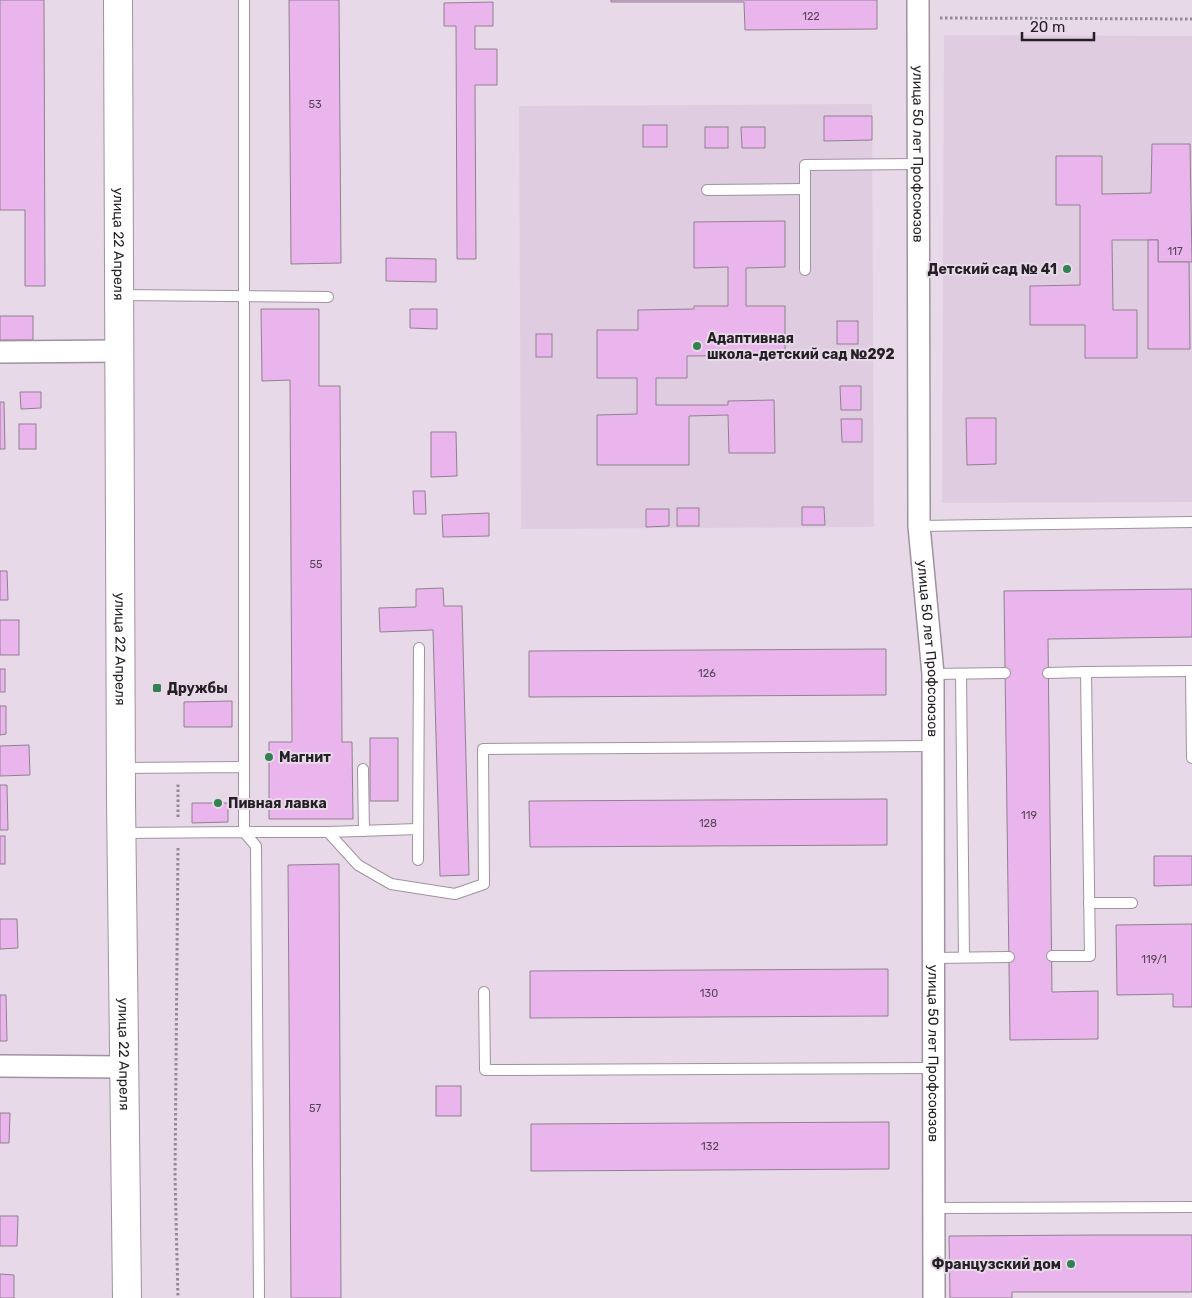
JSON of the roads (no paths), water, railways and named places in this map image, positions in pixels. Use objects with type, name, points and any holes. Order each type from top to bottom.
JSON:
[{"type":"main road","name":"улица 22 Апреля","points":[[118,0],[121,832],[127,1298]]},
{"type":"street","name":"улица 50 лет Профсоюзов","points":[[918,9],[919,526],[933,674],[934,1298]]},
{"type":"street","points":[[0,352],[120,351]]},
{"type":"street","points":[[0,1066],[124,1067]]},
{"type":"lane","points":[[244,0],[244,832],[256,846],[259,1298]]},
{"type":"lane","points":[[805,270],[805,165],[918,164]]},
{"type":"lane","points":[[708,190],[805,189]]},
{"type":"lane","points":[[119,296],[328,298]]},
{"type":"lane","points":[[919,526],[1192,522]]},
{"type":"lane","points":[[418,860],[419,648]]},
{"type":"lane","points":[[1048,672],[1191,671],[1192,758]]},
{"type":"lane","points":[[1052,956],[1090,956],[1086,672]]},
{"type":"lane","points":[[933,674],[1005,673]]},
{"type":"lane","points":[[960,674],[964,957]]},
{"type":"lane","points":[[328,832],[358,865],[391,884],[455,894],[484,884],[483,749],[933,746]]},
{"type":"lane","points":[[121,768],[244,767]]},
{"type":"lane","points":[[363,769],[364,831]]},
{"type":"lane","points":[[121,832],[418,830]]},
{"type":"lane","points":[[1089,904],[1132,903]]},
{"type":"lane","points":[[934,958],[1009,957]]},
{"type":"lane","points":[[484,992],[485,1070],[935,1068]]},
{"type":"lane","points":[[934,1208],[1192,1207]]},
{"type":"place","name":"Детский сад № 41","points":[[1067,269]]},
{"type":"place","name":"Адаптивная школа-детский сад №292","points":[[697,346]]},
{"type":"place","name":"Дружбы","points":[[157,688]]},
{"type":"place","name":"Магнит","points":[[269,757]]},
{"type":"place","name":"Пивная лавка","points":[[218,803]]},
{"type":"place","name":"Французский дом","points":[[1071,1264]]}]
